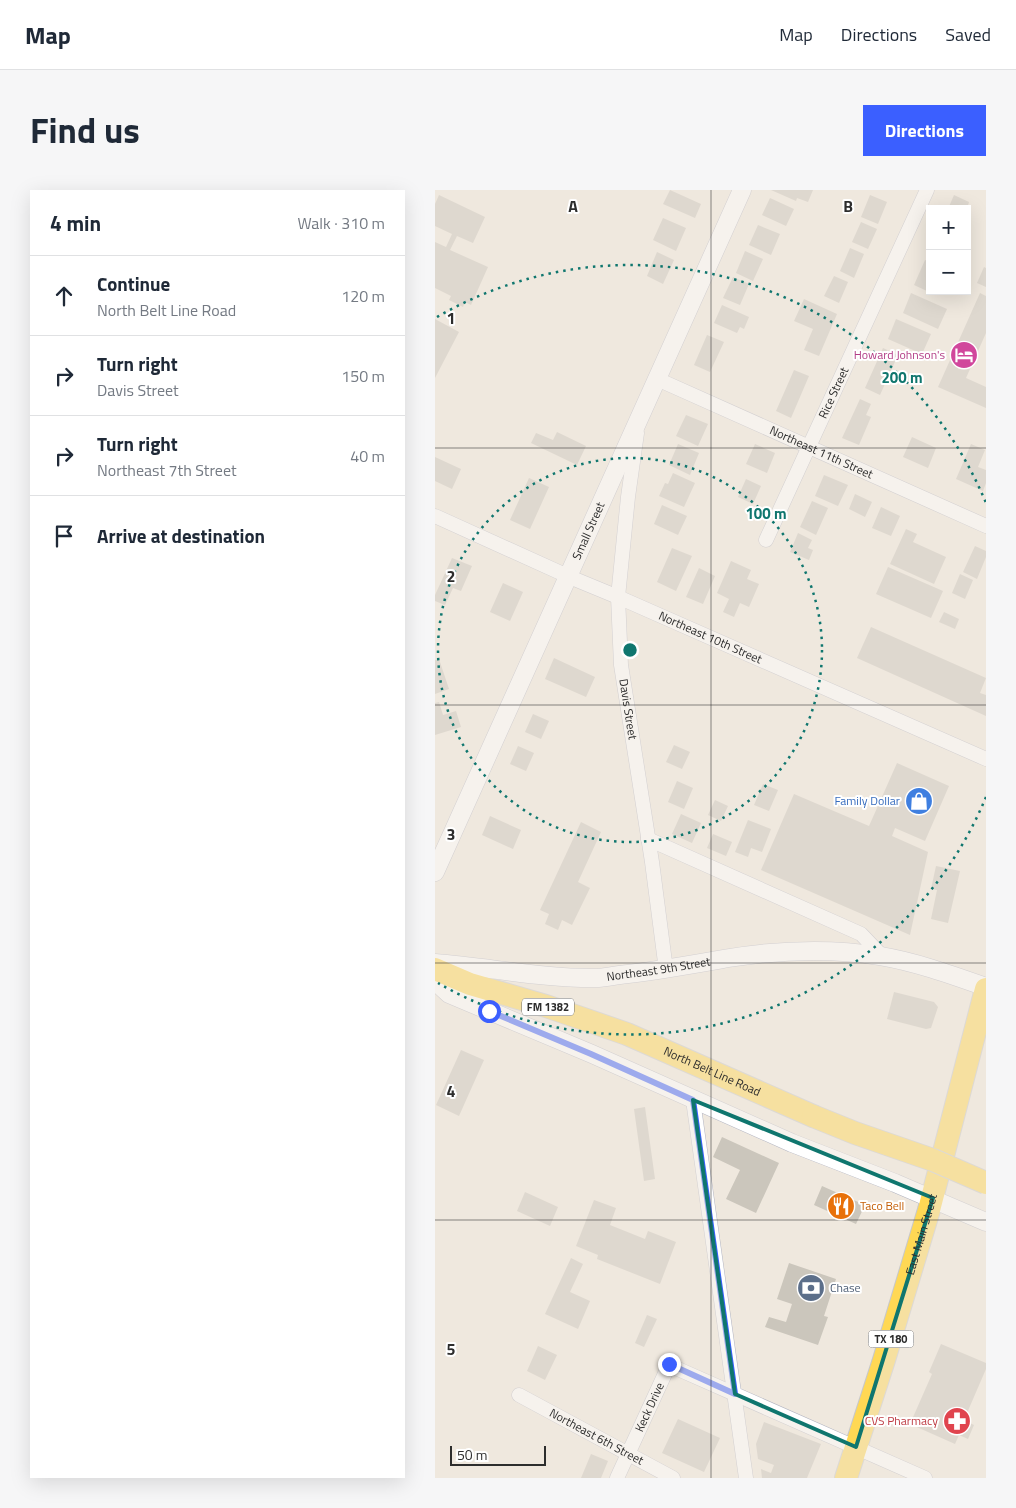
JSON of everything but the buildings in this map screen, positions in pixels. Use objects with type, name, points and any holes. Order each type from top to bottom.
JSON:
[{"type":"main road","name":"North Belt Line Road","points":[[435,970],[470,984],[546,1006],[627,1034],[813,1116],[933,1160],[986,1183]]},
{"type":"main road","name":"East Main Street","points":[[846,1478],[933,1198],[986,988]]},
{"type":"street","name":"Small Street","points":[[435,872],[742,190]]},
{"type":"street","name":"Rice Street","points":[[766,540],[927,190]]},
{"type":"street","name":"Northeast 11th Street","points":[[657,379],[986,526]]},
{"type":"street","name":"Davis Street","points":[[639,418],[628,498],[618,597],[621,665],[652,862],[666,970]]},
{"type":"street","name":"Northeast 10th Street","points":[[435,516],[986,759]]},
{"type":"street","points":[[648,839],[861,934],[882,956]]},
{"type":"street","name":"Northeast 9th Street","points":[[435,963],[535,974],[598,978],[666,970],[730,958],[783,952],[839,951],[882,956],[924,966],[986,988]]},
{"type":"street","name":"FM 1382","points":[[435,981],[449,994],[591,1054],[693,1100],[933,1198],[986,1222]]},
{"type":"street","points":[[693,1100],[746,1478]]},
{"type":"street","name":"Keck Drive","points":[[617,1478],[669,1364],[735,1394]]},
{"type":"street","points":[[735,1394],[925,1478]]},
{"type":"street","name":"Northeast 6th Street","points":[[519,1395],[627,1455],[673,1478]]},
{"type":"highlighted area","points":[[693,1100],[933,1198],[856,1447],[735,1394]]},
{"type":"place","name":"Howard Johnson's","points":[[964,355]]},
{"type":"place","name":"Family Dollar","points":[[919,801]]},
{"type":"place","name":"Taco Bell","points":[[841,1206]]},
{"type":"place","name":"Chase","points":[[811,1288]]},
{"type":"place","name":"CVS Pharmacy","points":[[957,1421]]},
{"type":"route","points":[[489,1011],[693,1100],[735,1394],[669,1364]]}]
